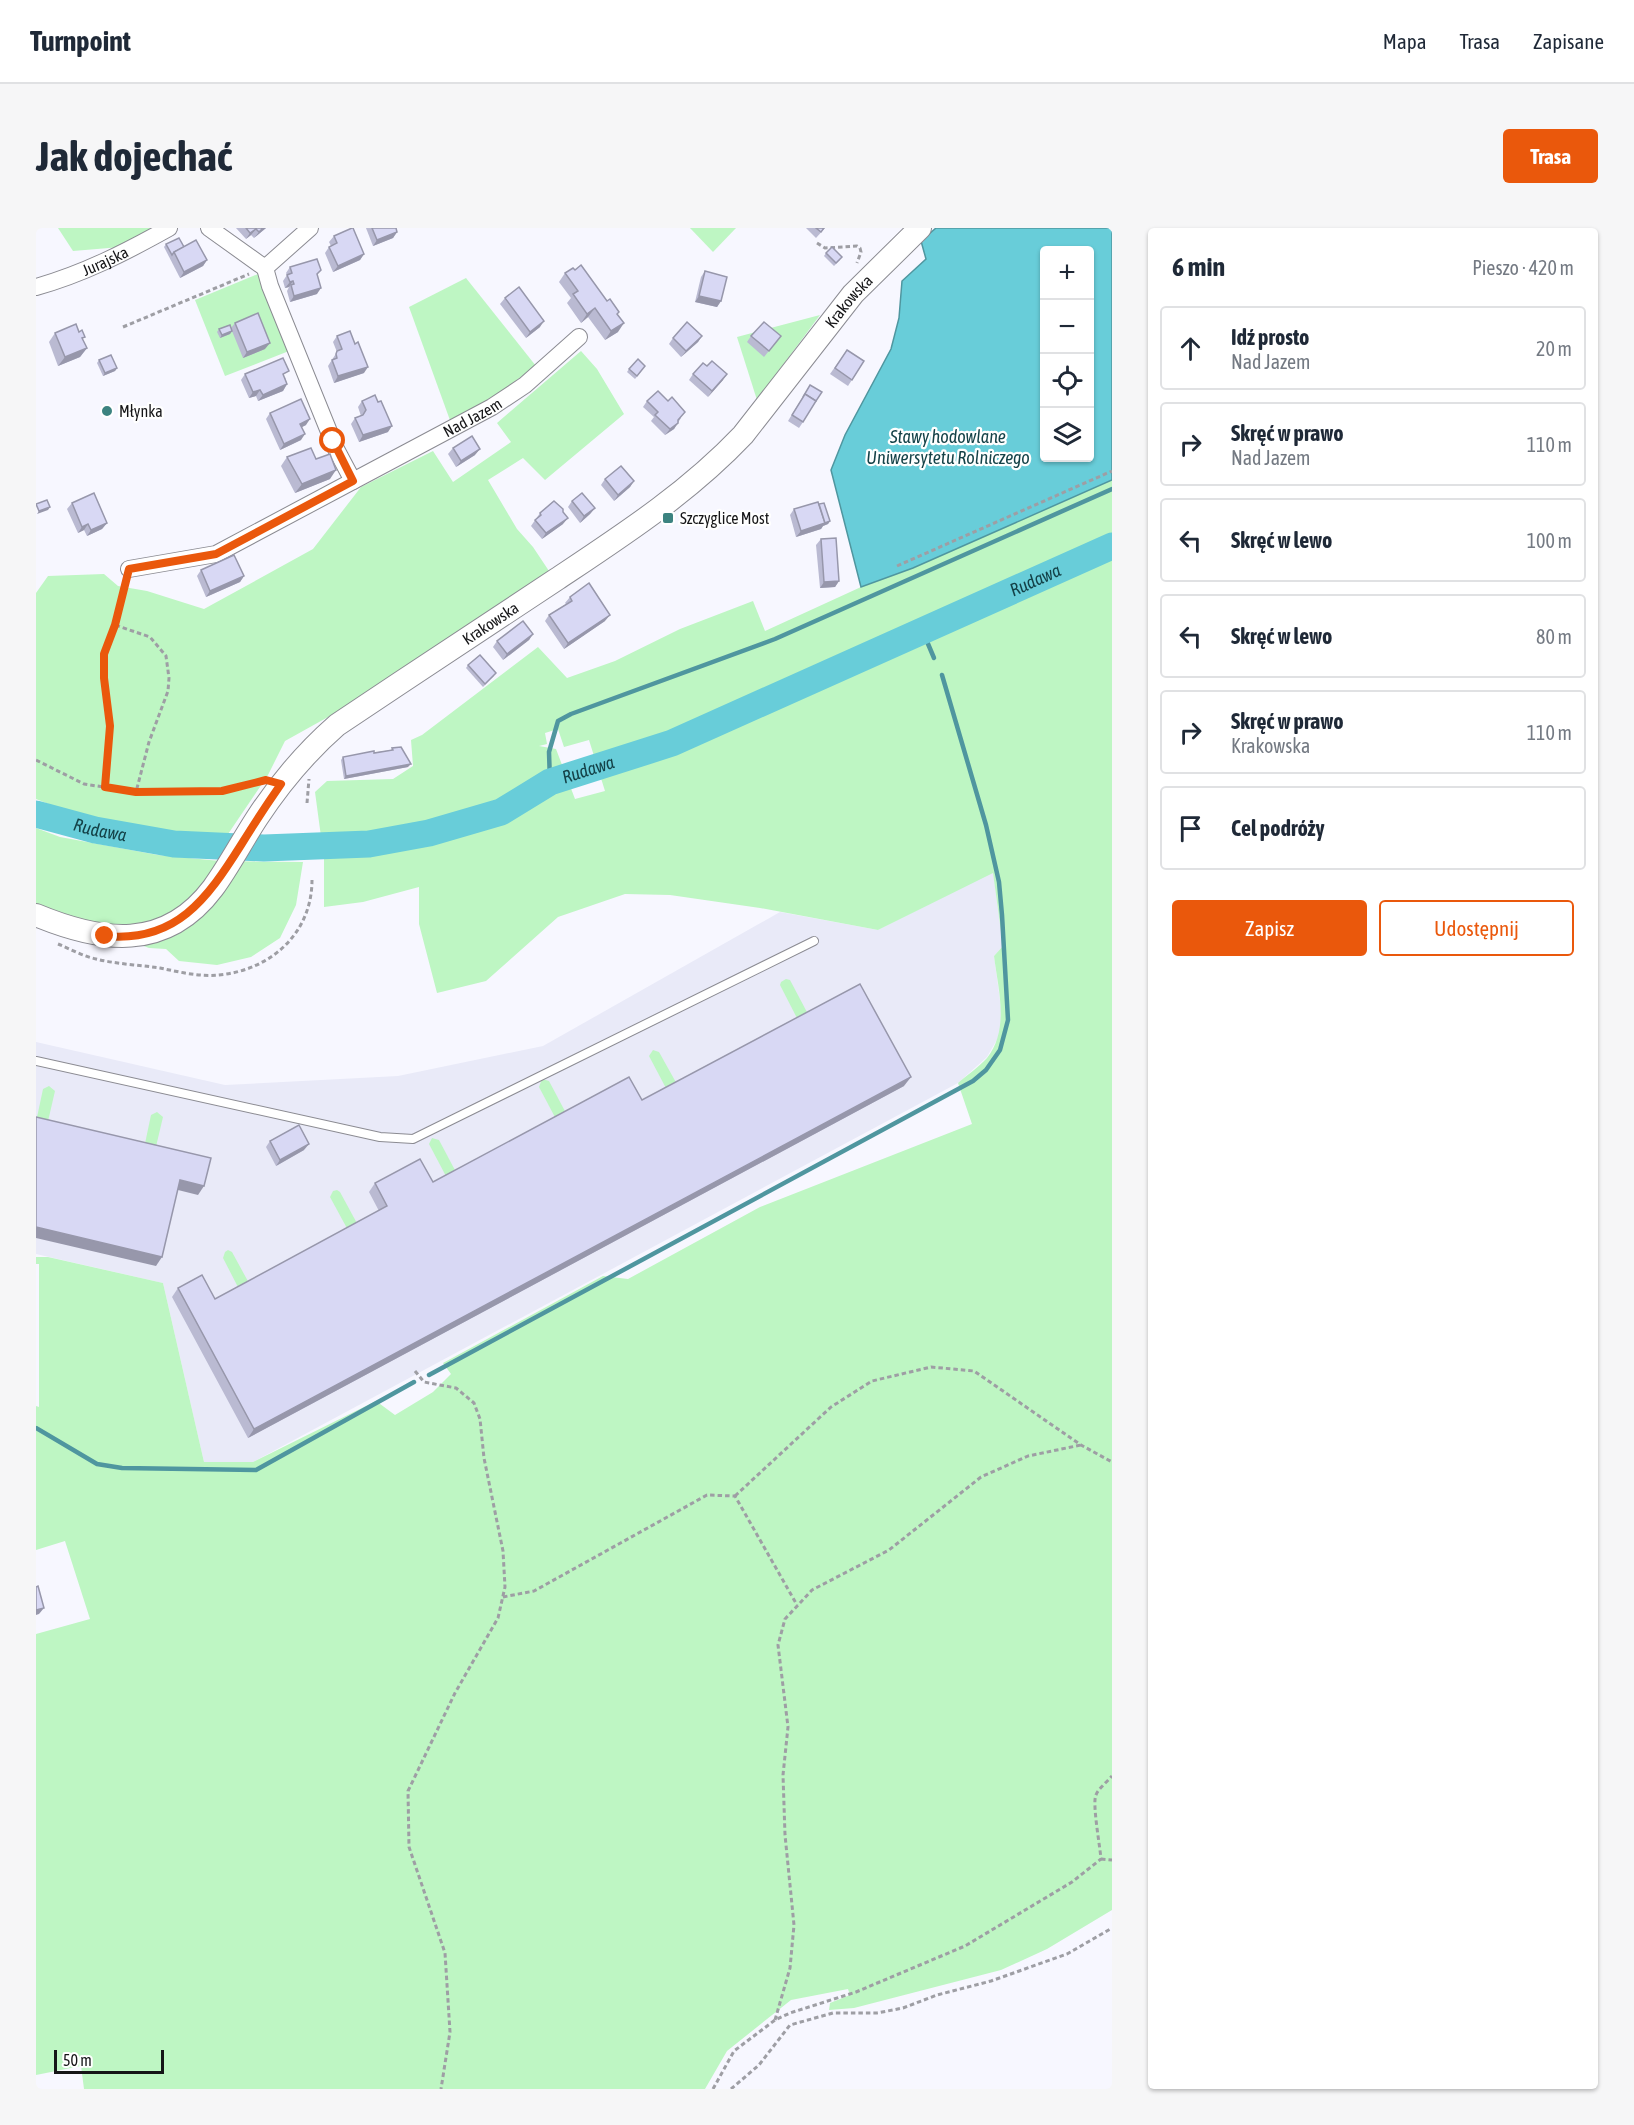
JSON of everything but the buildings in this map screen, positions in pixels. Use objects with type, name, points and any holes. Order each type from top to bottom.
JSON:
[{"type":"street","name":"Jurajska","points":[[36,287],[65,279],[126,252],[169,228]]},
{"type":"street","points":[[209,228],[265,268],[270,286],[336,449],[353,481]]},
{"type":"street","points":[[265,268],[310,228]]},
{"type":"street","name":"Krakowska","points":[[36,915],[85,933],[113,937],[133,936],[159,930],[181,919],[213,888],[266,806],[302,757],[337,725],[627,532],[703,474],[723,456],[758,417],[833,317],[854,293],[920,228]]},
{"type":"street","name":"Nad Jazem","points":[[129,569],[216,554],[492,407],[525,385],[579,337]]},
{"type":"lane","points":[[36,1062],[380,1137],[413,1139],[814,942]]},
{"type":"path","points":[[817,243],[825,248],[857,246],[861,252],[856,264],[857,269]]},
{"type":"path","points":[[123,327],[265,268]]},
{"type":"path","points":[[897,566],[1112,471]]},
{"type":"path","points":[[105,787],[110,726],[104,678],[104,654],[115,625],[129,569]]},
{"type":"path","points":[[115,625],[150,637],[166,656],[169,678],[168,691],[149,742],[136,792]]},
{"type":"path","points":[[36,760],[84,784],[136,792],[222,791],[266,780],[281,784]]},
{"type":"path","points":[[54,942],[97,959],[216,976],[236,972],[256,965],[277,952],[298,933],[311,903],[312,880]]},
{"type":"path","points":[[503,1597],[534,1591],[707,1495],[735,1496],[831,1407],[872,1381],[931,1366],[974,1371],[1081,1445],[1112,1462]]},
{"type":"path","points":[[415,1371],[424,1382],[456,1388],[474,1403],[480,1419],[490,1495],[503,1551],[505,1587],[498,1618],[455,1693],[408,1791],[409,1847],[445,1953],[450,2032],[441,2089]]},
{"type":"path","points":[[776,2020],[790,1968],[794,1925],[785,1835],[783,1775],[788,1727],[778,1645],[785,1618],[812,1590],[890,1550],[981,1477],[1028,1456],[1081,1445]]},
{"type":"path","points":[[735,1496],[797,1605]]},
{"type":"path","points":[[1101,1859],[1095,1811],[1096,1795],[1112,1776]]},
{"type":"path","points":[[712,2089],[734,2051],[776,2020],[790,2013],[856,1992],[965,1946],[1072,1882],[1101,1859],[1112,1860]]},
{"type":"path","points":[[731,2089],[759,2065],[790,2025],[833,2013],[877,2013],[903,2008],[937,1995],[992,1981],[1067,1954],[1112,1928]]},
{"type":"shaded area","points":[[993,872],[1003,946],[994,956],[1002,1015],[999,1036],[987,1057],[958,1083],[253,1462],[204,1462],[163,1283],[36,1254],[36,1042],[225,1085],[398,1076],[543,1046],[780,912],[878,930]]},
{"type":"green space","points":[[58,228],[152,228],[121,247],[73,251]]},
{"type":"green space","points":[[690,228],[736,228],[713,252]]},
{"type":"green space","points":[[258,274],[289,351],[225,376],[195,300]]},
{"type":"green space","points":[[466,278],[536,366],[451,423],[409,307]]},
{"type":"green space","points":[[820,315],[757,400],[737,337]]},
{"type":"green space","points":[[581,351],[597,369],[624,414],[545,480],[523,458],[488,480],[517,529],[533,547],[549,571],[494,611],[346,707],[285,741],[268,775],[224,840],[153,832],[84,818],[36,799],[36,593],[48,576],[104,574],[118,586],[147,591],[204,609],[313,549],[361,487],[433,451],[453,482],[511,442],[497,423]]},
{"type":"green space","points":[[1112,480],[1112,1910],[1047,1949],[1001,1970],[854,2008],[829,2010],[830,2003],[850,1995],[848,1989],[791,2000],[727,2051],[705,2089],[84,2089],[81,2066],[36,2075],[36,1634],[90,1619],[65,1541],[36,1550],[39,1264],[36,1264],[36,1257],[48,1257],[163,1283],[204,1462],[253,1462],[376,1401],[395,1415],[433,1392],[451,1374],[443,1363],[603,1276],[628,1279],[760,1207],[972,1124],[958,1083],[987,1058],[994,1047],[1000,1022],[1000,995],[994,956],[1003,946],[993,873],[878,930],[760,908],[670,895],[625,894],[558,917],[486,981],[437,993],[419,924],[419,887],[363,902],[324,907],[324,859],[315,792],[327,781],[393,779],[413,766],[411,740],[422,735],[538,647],[567,678],[615,661],[680,629],[753,601],[765,631],[861,587],[913,568]],"holes":[[[558,729],[564,747],[589,740],[605,791],[575,799],[556,749],[539,746],[547,744],[545,733]]]},
{"type":"green space","points":[[36,828],[60,837],[158,855],[220,861],[303,862],[296,905],[280,938],[251,957],[217,965],[179,961],[166,949],[149,948],[36,906]]},
{"type":"green space","points":[[786,979],[790,980],[809,1016],[799,1022],[780,985]]},
{"type":"green space","points":[[653,1050],[659,1052],[678,1086],[668,1092],[649,1056]]},
{"type":"green space","points":[[542,1079],[549,1081],[567,1115],[557,1121],[539,1087]]},
{"type":"green space","points":[[49,1086],[55,1091],[46,1130],[36,1122],[43,1089]]},
{"type":"green space","points":[[157,1112],[163,1117],[154,1155],[143,1153],[151,1115]]},
{"type":"green space","points":[[432,1138],[439,1140],[457,1174],[448,1180],[429,1144]]},
{"type":"green space","points":[[337,1190],[359,1227],[349,1232],[330,1197],[333,1191]]},
{"type":"green space","points":[[228,1250],[232,1252],[250,1285],[240,1291],[223,1258]]},
{"type":"water","name":"Stawy hodowlane Uniwersytetu Rolniczego","points":[[936,228],[1112,228],[1112,480],[913,568],[861,587],[831,470],[845,435],[891,349],[899,318],[902,281],[926,259],[921,241]]},
{"type":"waterway","points":[[550,782],[549,752],[558,721],[571,714],[775,639],[1112,489]]},
{"type":"waterway","name":"Rudawa","points":[[36,814],[95,830],[174,844],[264,848],[369,844],[429,833],[501,812],[550,782],[672,743],[1112,546]]},
{"type":"waterway","points":[[923,632],[934,658]]},
{"type":"waterway","points":[[429,1375],[973,1081],[986,1070],[1000,1050],[1008,1020],[999,882],[986,825],[942,675]]},
{"type":"waterway","points":[[36,1428],[97,1464],[122,1468],[256,1470],[414,1382]]},
{"type":"place","name":"Młynka","points":[[107,411]]},
{"type":"place","name":"Szczyglice Most","points":[[668,518]]},
{"type":"route","points":[[105,936],[127,937],[152,933],[181,919],[194,909],[213,888],[281,784],[266,780],[222,791],[136,792],[105,787],[110,726],[104,678],[104,654],[115,625],[129,569],[216,554],[353,481],[333,441]]}]
